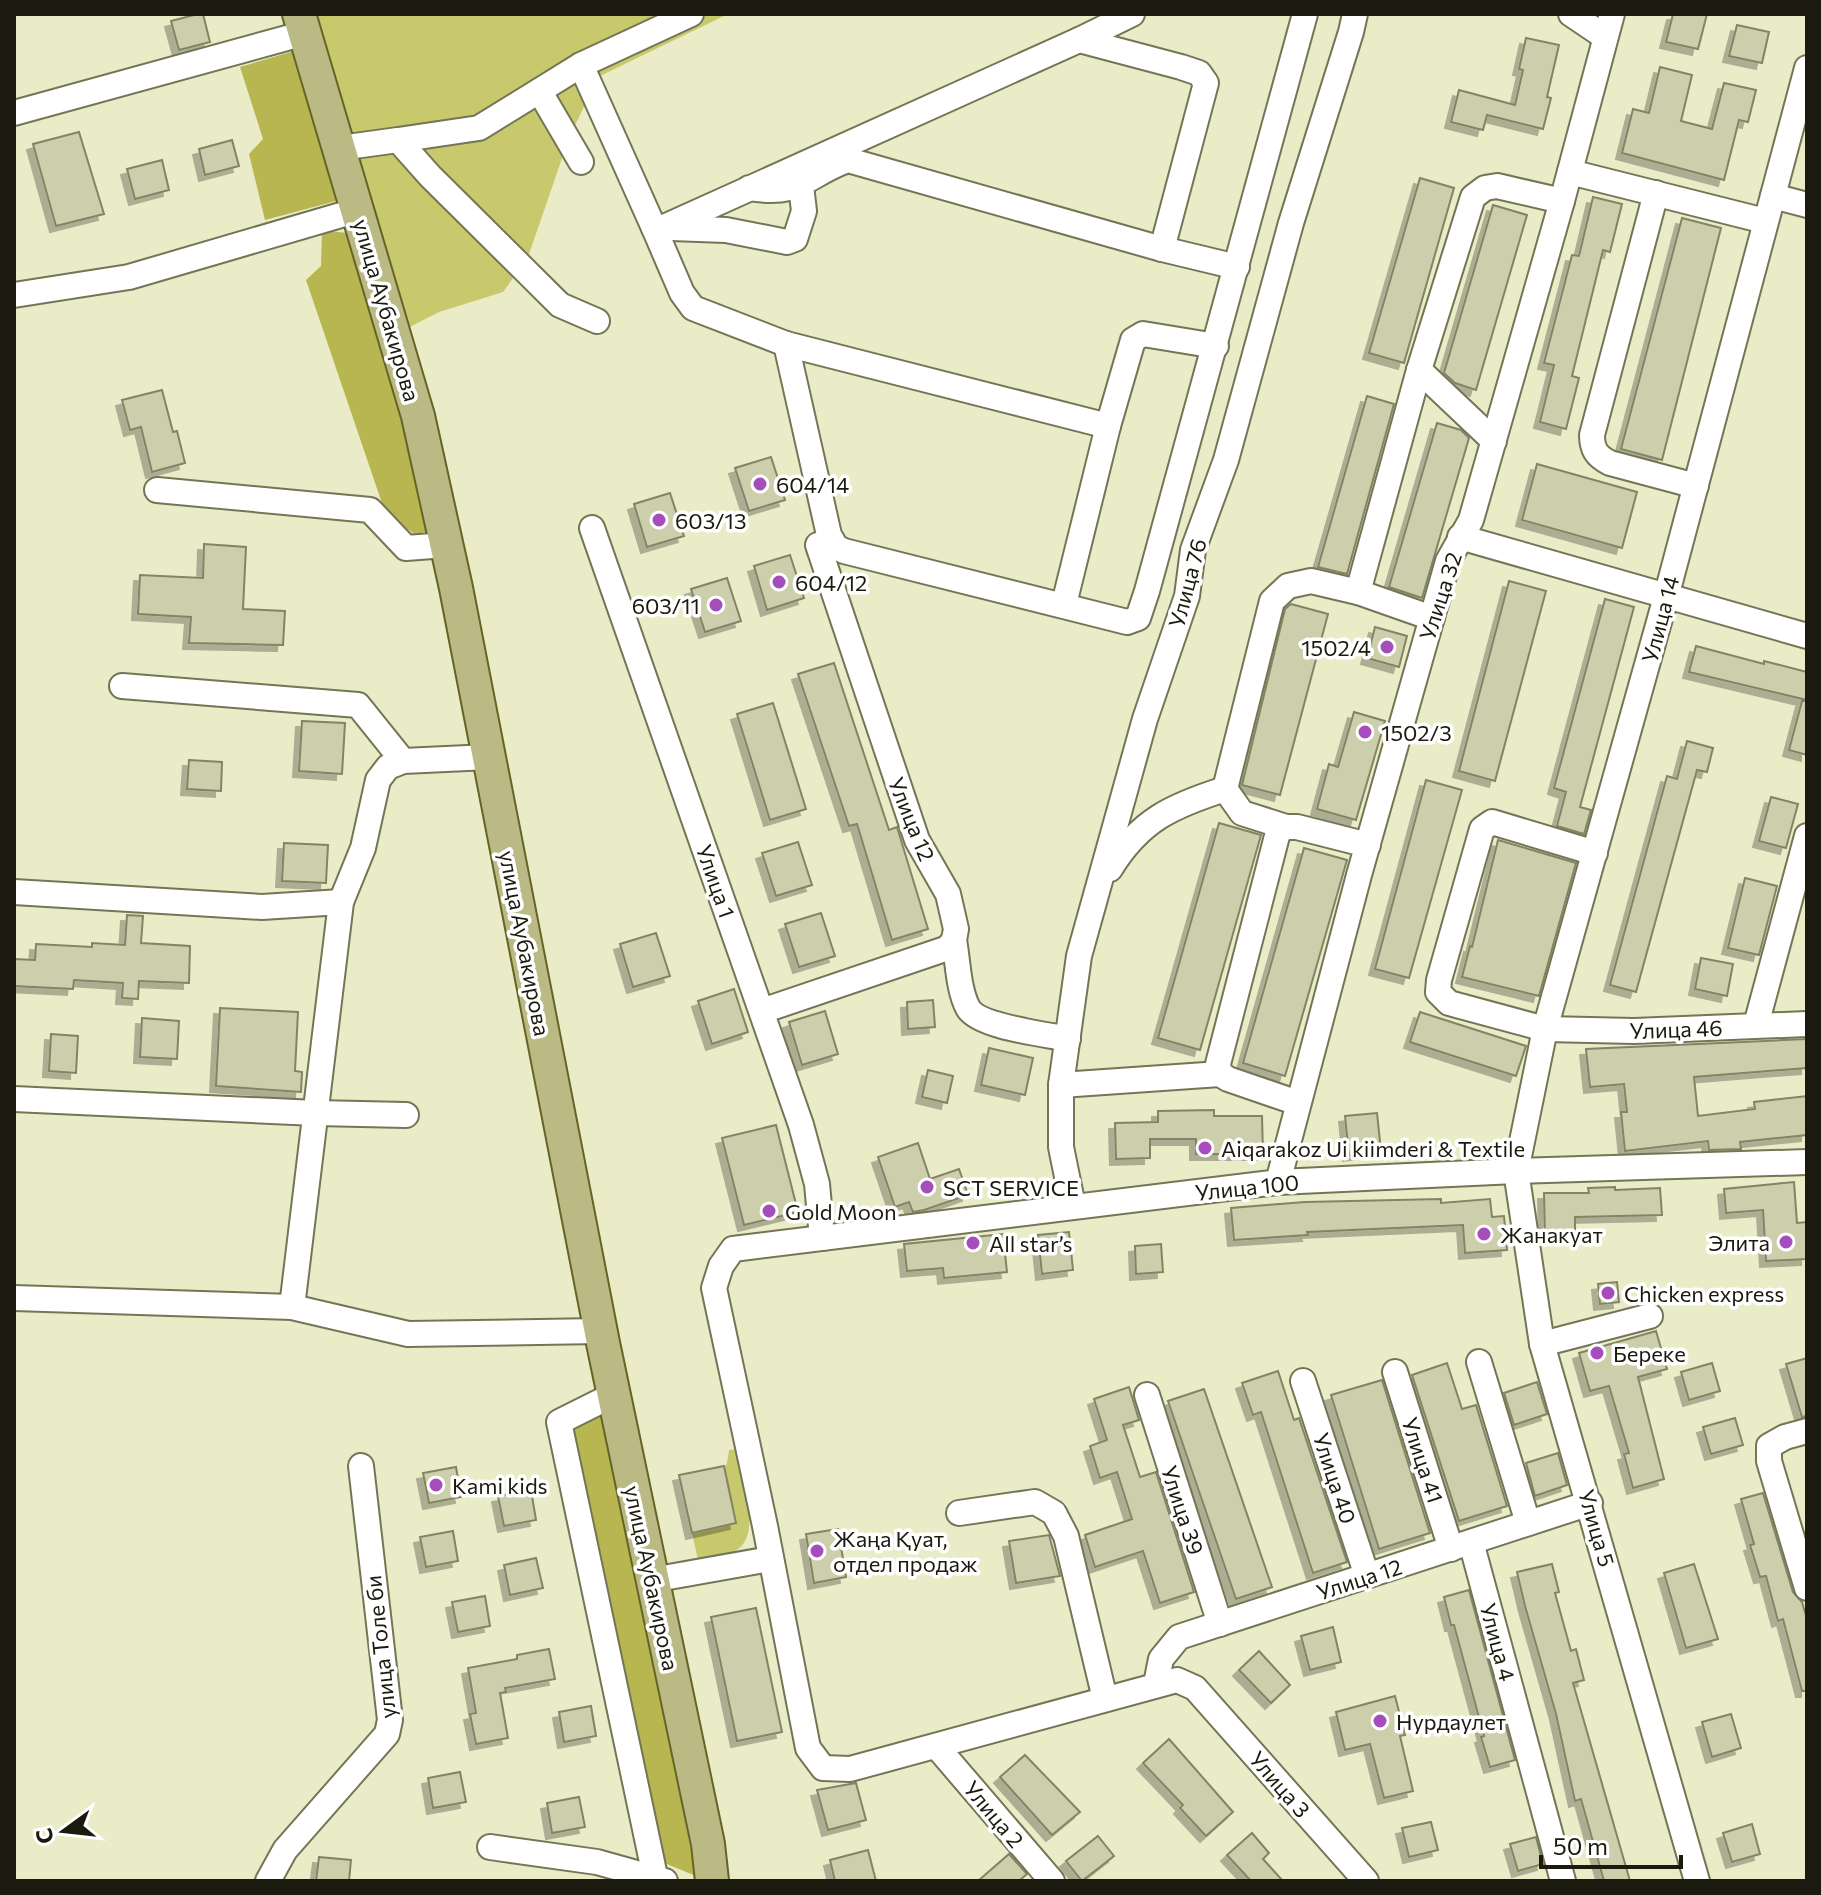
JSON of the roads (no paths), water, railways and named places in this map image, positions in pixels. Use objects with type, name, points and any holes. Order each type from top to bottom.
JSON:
[{"type":"main road","name":"улица Аубакирова","points":[[302,24],[418,416],[489,757],[600,1331],[708,1844],[712,1881]]},
{"type":"street","points":[[340,148],[479,128],[581,65],[691,14]]},
{"type":"street","points":[[658,228],[1132,14]]},
{"type":"street","points":[[786,344],[829,535],[836,547],[1127,622],[1138,618],[1216,346],[1305,14]]},
{"type":"street","name":"Улица 76","points":[[1073,1206],[1061,1147],[1061,1085],[1079,956],[1145,719],[1187,596],[1193,550],[1226,460],[1291,223],[1355,14]]},
{"type":"street","points":[[1571,14],[1608,26]]},
{"type":"street","points":[[14,113],[302,24]]},
{"type":"street","name":"Улица 32","points":[[1278,1182],[1448,561],[1471,520],[1562,201],[1608,26]]},
{"type":"street","points":[[1079,40],[1199,73],[1206,83],[1162,249]]},
{"type":"street","points":[[581,65],[658,228],[682,293],[693,308],[786,344],[1108,426]]},
{"type":"street","name":"Улица 14","points":[[1516,1171],[1545,1029],[1666,597],[1807,68]]},
{"type":"street","points":[[540,92],[581,162]]},
{"type":"street","points":[[398,140],[560,305],[597,321]]},
{"type":"street","points":[[749,188],[772,192],[801,186],[848,160],[1162,249],[1237,267]]},
{"type":"street","points":[[1570,172],[1765,221]]},
{"type":"street","points":[[658,228],[726,230],[787,242],[795,239],[804,211],[801,186]]},
{"type":"street","points":[[1358,592],[1419,370],[1473,197],[1485,188],[1497,186],[1562,201]]},
{"type":"street","points":[[1656,193],[1592,435],[1592,447],[1600,458],[1610,463],[1696,486]]},
{"type":"street","points":[[1773,196],[1807,205]]},
{"type":"street","points":[[14,295],[129,277],[358,210]]},
{"type":"street","points":[[1064,604],[1108,426],[1133,340],[1143,334],[1216,346]]},
{"type":"street","points":[[1419,370],[1494,441]]},
{"type":"street","points":[[157,490],[370,510],[406,548],[446,545]]},
{"type":"street","name":"Улица 1","points":[[592,528],[801,1125],[817,1184],[822,1238]]},
{"type":"street","points":[[1460,537],[1807,636]]},
{"type":"street","name":"Улица 12","points":[[818,545],[917,840],[948,894],[965,999],[970,1011],[984,1021],[1068,1039]]},
{"type":"street","points":[[1368,845],[1286,827],[1242,813],[1225,789],[1272,601],[1288,586],[1311,581],[1358,592],[1432,618]]},
{"type":"street","points":[[122,686],[358,705],[403,761]]},
{"type":"street","points":[[292,1307],[341,902],[363,848],[378,780],[388,767],[403,761],[489,757]]},
{"type":"street","points":[[1098,888],[1124,847],[1161,814],[1183,802],[1225,789]]},
{"type":"street","name":"Улица 46","points":[[1595,853],[1492,822],[1482,829],[1438,992],[1449,1003],[1545,1029],[1634,1031],[1807,1024]]},
{"type":"street","points":[[1220,1074],[1218,1064],[1278,832],[1286,827]]},
{"type":"street","points":[[1756,1025],[1800,887],[1807,836]]},
{"type":"street","points":[[14,892],[262,907],[341,902]]},
{"type":"street","points":[[762,1011],[941,951],[954,940]]},
{"type":"street","points":[[1061,1085],[1220,1074],[1298,1103]]},
{"type":"street","points":[[14,1099],[406,1115]]},
{"type":"street","name":"Улица 100","points":[[770,1559],[714,1288],[721,1266],[733,1249],[1278,1182],[1807,1162]]},
{"type":"street","name":"Улица 5","points":[[1516,1171],[1542,1344],[1697,1881]]},
{"type":"street","points":[[14,1298],[292,1307],[408,1334],[600,1331]]},
{"type":"street","points":[[1542,1344],[1650,1316]]},
{"type":"street","points":[[1479,1362],[1528,1523]]},
{"type":"street","name":"Улица 41","points":[[1395,1372],[1461,1545]]},
{"type":"street","name":"Улица 40","points":[[1303,1381],[1367,1576]]},
{"type":"street","points":[[490,1847],[597,1862],[659,1880],[559,1422],[613,1395]]},
{"type":"street","name":"Улица 39","points":[[1147,1395],[1220,1624]]},
{"type":"street","points":[[1807,1431],[1785,1437],[1769,1446],[1769,1461],[1807,1588]]},
{"type":"street","name":"улица Толе би","points":[[268,1881],[285,1850],[387,1734],[390,1720],[361,1466]]},
{"type":"street","points":[[959,1513],[1035,1502],[1054,1513],[1066,1536],[1105,1699]]},
{"type":"street","name":"Улица 12","points":[[1156,1684],[1161,1659],[1179,1637],[1590,1503]]},
{"type":"street","name":"Улица 4","points":[[1461,1545],[1563,1881]]},
{"type":"street","points":[[652,1580],[770,1559],[808,1748],[823,1768],[850,1769],[1156,1684]]},
{"type":"street","name":"Улица 3","points":[[1156,1684],[1177,1680],[1195,1688],[1366,1881]]},
{"type":"street","name":"Улица 2","points":[[937,1747],[1052,1881]]},
{"type":"place","name":"604/14","points":[[760,484]]},
{"type":"place","name":"603/13","points":[[659,520]]},
{"type":"place","name":"604/12","points":[[779,582]]},
{"type":"place","name":"603/11","points":[[716,605]]},
{"type":"place","name":"1502/4","points":[[1387,647]]},
{"type":"place","name":"1502/3","points":[[1365,732]]},
{"type":"place","name":"Aiqarakoz Ui kiimderi & Textile","points":[[1205,1148]]},
{"type":"place","name":"SCT SERVICE","points":[[927,1187]]},
{"type":"place","name":"Gold Moon","points":[[769,1211]]},
{"type":"place","name":"Жанакуат","points":[[1484,1234]]},
{"type":"place","name":"Элита","points":[[1786,1242]]},
{"type":"place","name":"All star’s","points":[[973,1243]]},
{"type":"place","name":"Chicken express","points":[[1608,1293]]},
{"type":"place","name":"Береке","points":[[1597,1353]]},
{"type":"place","name":"Kami kids","points":[[436,1485]]},
{"type":"place","name":"Жаңа Қуат, отдел продаж","points":[[817,1551]]},
{"type":"place","name":"Нурдаулет","points":[[1380,1721]]}]
